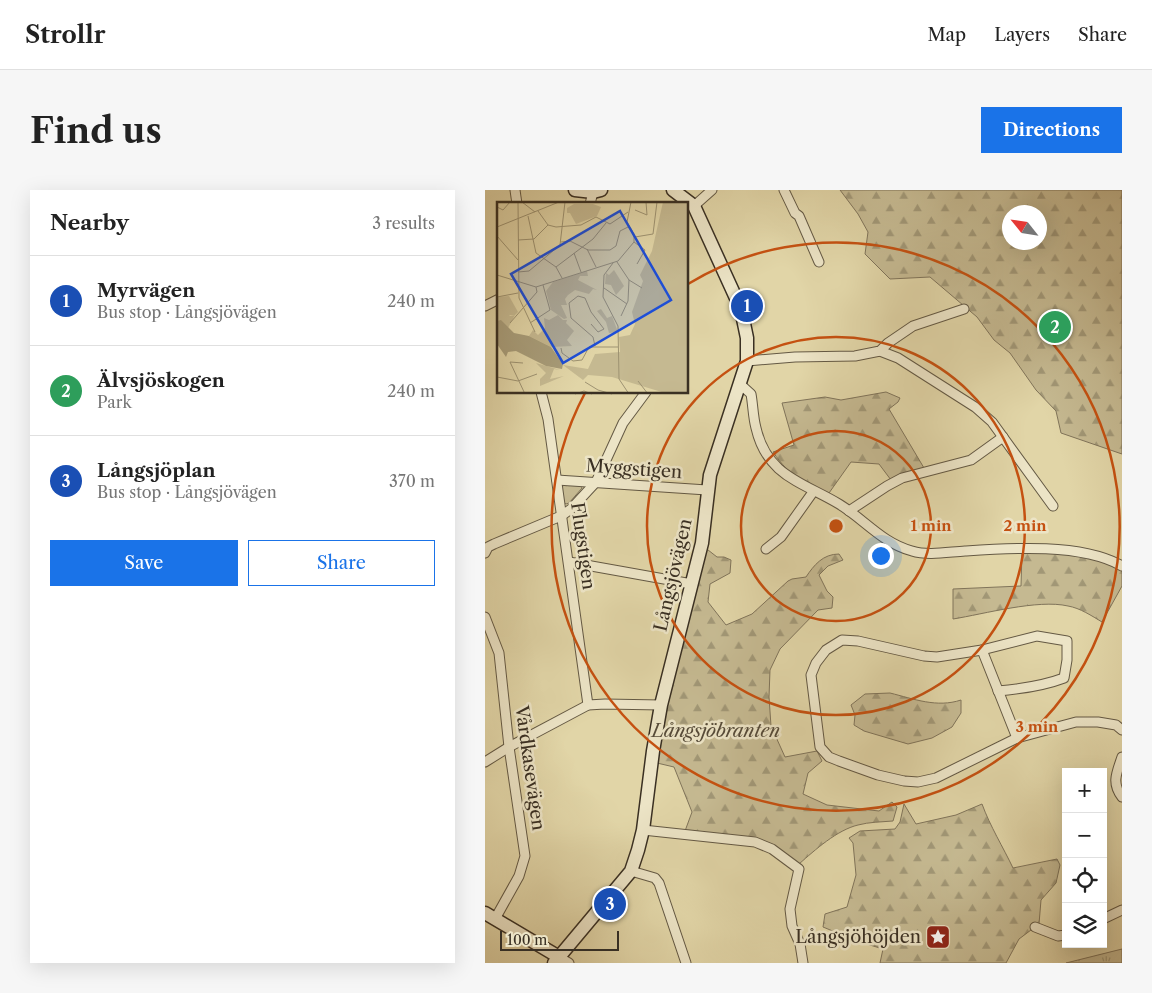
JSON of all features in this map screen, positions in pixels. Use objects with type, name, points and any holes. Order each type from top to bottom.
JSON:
[{"type":"street","points":[[575,190],[595,195]]},
{"type":"street","name":"Långsjövägen","points":[[673,190],[689,202]]},
{"type":"street","points":[[694,206],[712,190]]},
{"type":"street","points":[[784,190],[795,213],[799,216],[819,262]]},
{"type":"street","name":"Långsjövägen","points":[[561,961],[631,871],[643,830],[661,705],[702,543],[710,475],[747,361],[747,338],[741,309],[694,206],[689,202]]},
{"type":"street","points":[[485,306],[497,300]]},
{"type":"street","points":[[880,351],[888,343],[913,326],[964,309]]},
{"type":"street","points":[[747,361],[855,356],[880,351],[898,358],[975,407],[992,422],[1053,506]]},
{"type":"street","points":[[740,384],[751,394],[755,427],[768,457],[790,479],[839,504],[893,544],[913,552],[934,553],[999,549],[1063,551],[1093,554],[1122,566]]},
{"type":"street","name":"Flugstigen","points":[[542,394],[548,419],[588,705]]},
{"type":"street","points":[[485,553],[494,544],[571,510],[596,482],[623,423],[645,394]]},
{"type":"street","points":[[849,511],[902,478],[971,460],[1003,437]]},
{"type":"street","name":"Myggstigen","points":[[557,480],[707,490]]},
{"type":"street","points":[[765,549],[781,537],[813,492]]},
{"type":"street","points":[[569,562],[692,584]]},
{"type":"street","name":"Vårdkasevägen","points":[[485,617],[499,653],[509,747],[525,856],[519,876],[490,916]]},
{"type":"street","points":[[998,691],[1051,683],[1064,678],[1067,660],[1067,641],[1037,636],[982,650],[937,658],[858,640],[842,640],[821,656],[816,662],[811,676],[820,747],[829,756],[839,761],[904,781],[918,782],[936,778],[1017,738],[1076,722],[1098,722],[1116,725],[1122,730]]},
{"type":"street","points":[[982,650],[1017,738]]},
{"type":"street","points":[[485,762],[509,747],[588,705],[661,705]]},
{"type":"street","points":[[1122,758],[1116,774],[1116,790],[1122,797]]},
{"type":"street","points":[[643,830],[755,842],[772,849],[799,869],[790,909],[792,926],[800,944],[803,963]]},
{"type":"street","points":[[631,871],[655,878],[659,883],[686,963]]},
{"type":"street","points":[[1107,917],[1122,910]]},
{"type":"street","points":[[490,916],[561,961]]},
{"type":"street","points":[[1035,927],[1058,936],[1062,936]]},
{"type":"green space","points":[[840,190],[1122,190],[1122,454],[1061,433],[1056,411],[1036,390],[1010,353],[994,340],[977,317],[930,277],[890,279],[865,254],[868,232],[858,214]]},
{"type":"green space","points":[[886,392],[900,398],[889,409],[924,468],[891,480],[879,464],[851,462],[829,493],[791,473],[773,452],[794,445],[782,403],[825,397],[841,400]]},
{"type":"green space","points":[[565,483],[580,484],[582,488],[566,504],[563,502],[562,486]]},
{"type":"green space","name":"Långsjöbranten","points":[[703,546],[717,557],[731,560],[730,573],[710,584],[708,602],[726,625],[752,614],[788,581],[806,577],[816,564],[824,558],[833,554],[839,554],[843,560],[828,566],[819,575],[827,591],[833,597],[832,608],[818,610],[780,649],[770,670],[771,726],[785,757],[817,751],[822,761],[808,773],[803,794],[827,805],[879,811],[892,802],[897,807],[893,821],[866,823],[842,831],[799,864],[774,845],[754,838],[685,831],[692,812],[674,767],[657,763],[663,705]]},
{"type":"green space","points":[[1022,552],[1093,557],[1122,570],[1122,586],[1102,622],[1077,608],[1056,604],[1027,606],[953,619],[953,589],[1021,586]]},
{"type":"green space","points":[[890,693],[934,703],[961,700],[961,713],[952,727],[932,738],[908,744],[864,731],[854,725],[855,715],[851,705],[865,694]]},
{"type":"green space","points":[[904,804],[916,824],[956,815],[982,804],[1013,868],[1057,859],[1060,865],[1056,883],[1041,900],[1039,924],[1019,939],[1006,963],[880,963],[883,949],[823,927],[825,914],[847,907],[856,875],[853,843],[849,838],[860,831],[895,829],[900,822]]},
{"type":"green space","points":[[1122,949],[1122,963],[1066,963]]},
{"type":"place","name":"Myrvägen","points":[[747,306]]},
{"type":"place","name":"Älvsjöskogen","points":[[1055,327]]},
{"type":"place","name":"Långsjöplan","points":[[610,904]]},
{"type":"place","name":"Långsjöhöjden","points":[[938,937]]}]
